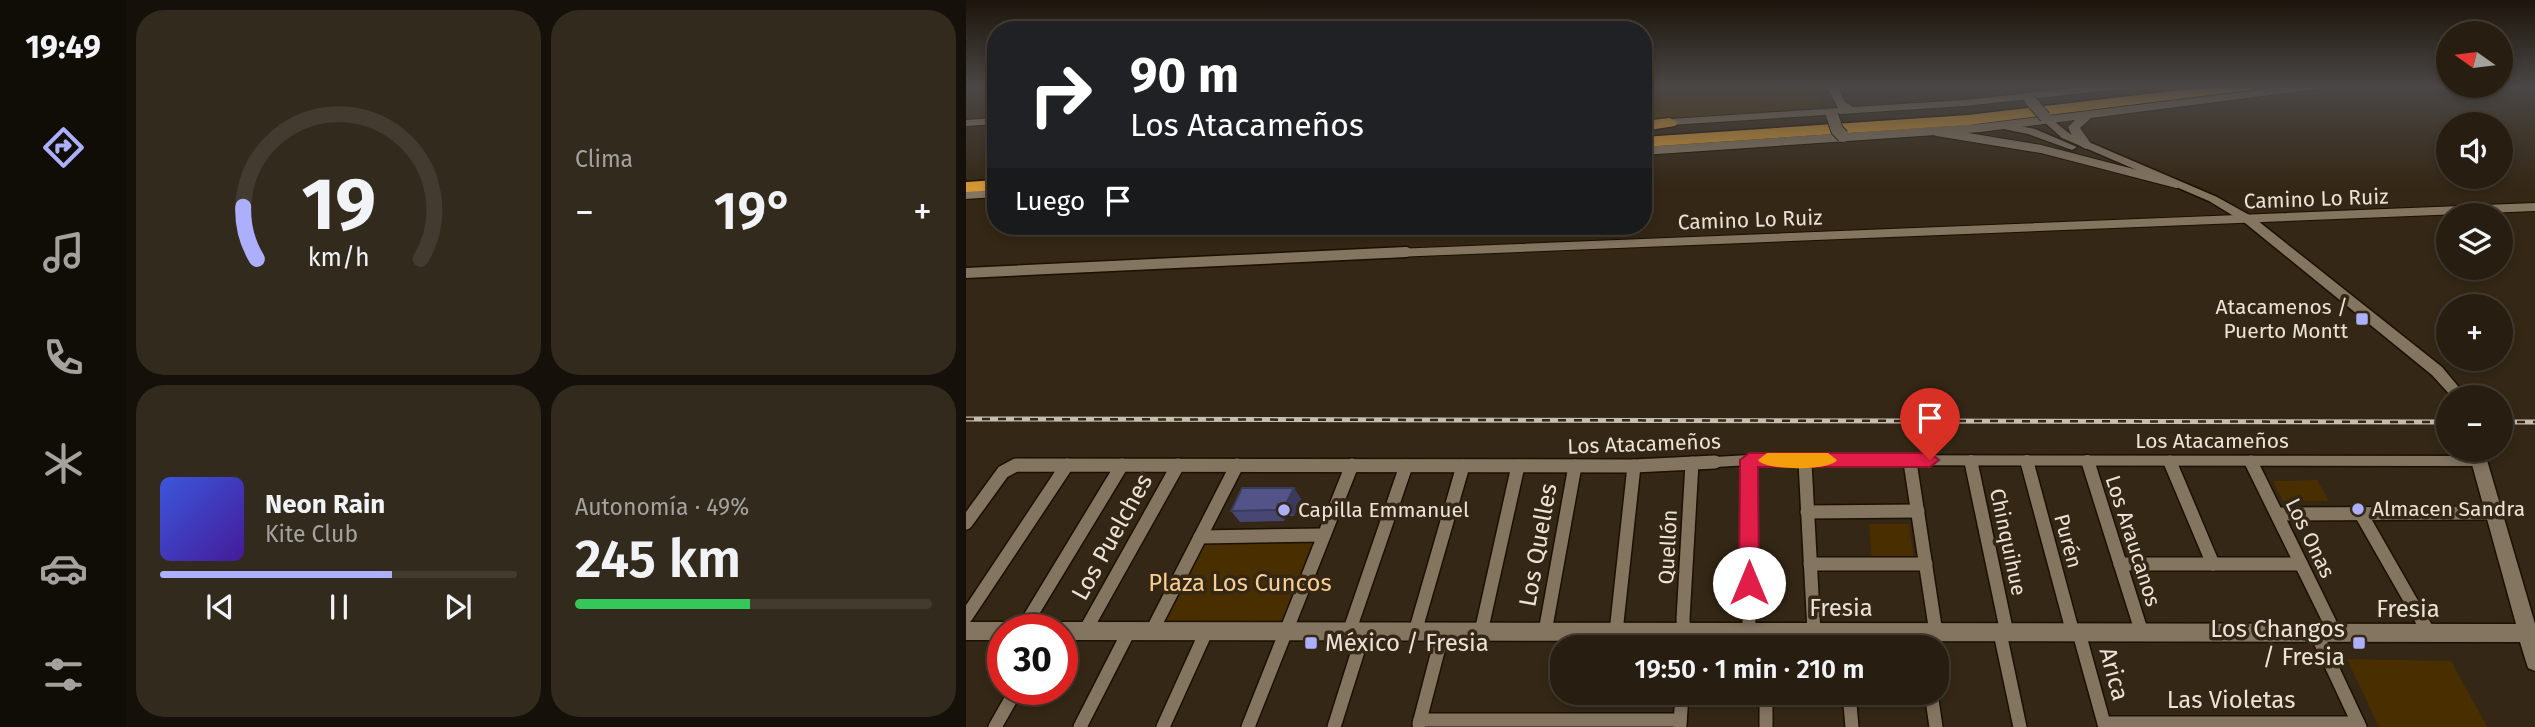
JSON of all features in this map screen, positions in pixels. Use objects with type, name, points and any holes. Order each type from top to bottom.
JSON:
[{"type":"highway","points":[[1652,132],[1835,120]]},
{"type":"highway","points":[[1652,141],[1964,120]]},
{"type":"highway","points":[[1652,124],[1670,123]]},
{"type":"highway","points":[[966,176],[987,175]]},
{"type":"highway","points":[[966,187],[987,186]]},
{"type":"main road","points":[[1670,123],[1725,120]]},
{"type":"main road","points":[[1833,120],[1838,131],[1847,137]]},
{"type":"main road","points":[[1652,150],[1937,132],[2004,126],[2037,120]]},
{"type":"main road","points":[[2082,120],[2074,127],[2086,145]]},
{"type":"main road","points":[[966,123],[987,122]]},
{"type":"main road","points":[[966,195],[987,194]]},
{"type":"street","points":[[2049,120],[2066,136],[2213,199],[2249,220],[2437,371],[2449,385]]},
{"type":"street","points":[[2004,126],[2032,131],[2138,168]]},
{"type":"street","points":[[1937,132],[2041,149],[2147,179],[2176,184]]},
{"type":"street","name":"Camino Lo Ruiz","points":[[966,273],[1503,247],[2535,207]]},
{"type":"street","name":"Los Atacameños","points":[[966,523],[1010,467],[1634,466],[1749,460],[2250,461],[2436,456]]},
{"type":"street","points":[[1749,460],[1760,635]]},
{"type":"street","points":[[1805,460],[1814,632]]},
{"type":"street","points":[[1910,460],[1926,564],[1928,635]]},
{"type":"street","name":"Chinquihue","points":[[1971,460],[2020,727]]},
{"type":"street","name":"Purén","points":[[2027,460],[2076,633]]},
{"type":"street","name":"Los Araucanos","points":[[2087,460],[2142,633]]},
{"type":"street","points":[[2170,460],[2213,564]]},
{"type":"street","name":"Los Onas","points":[[2250,461],[2301,564],[2359,725]]},
{"type":"street","points":[[2479,462],[2531,633],[2535,662]]},
{"type":"street","name":"Quellón","points":[[1684,635],[1692,463]]},
{"type":"street","points":[[987,630],[967,629],[1067,465]]},
{"type":"street","points":[[1032,614],[1122,465]]},
{"type":"street","name":"Los Puelches","points":[[1084,631],[1178,465]]},
{"type":"street","points":[[1152,631],[1237,465]]},
{"type":"street","points":[[1248,727],[1352,466]]},
{"type":"street","points":[[1334,727],[1357,632],[1406,466]]},
{"type":"street","points":[[1415,632],[1463,466]]},
{"type":"street","points":[[1481,632],[1518,466]]},
{"type":"street","name":"Los Quelles","points":[[1545,632],[1575,466]]},
{"type":"street","points":[[1616,632],[1634,466]]},
{"type":"street","points":[[1807,512],[1918,511]]},
{"type":"street","points":[[2277,514],[2493,513]]},
{"type":"street","points":[[2361,514],[2429,633]]},
{"type":"street","points":[[1200,537],[1324,535]]},
{"type":"street","points":[[1810,564],[1926,564]]},
{"type":"street","points":[[2120,564],[2301,564]]},
{"type":"street","name":"Fresia","points":[[1078,631],[1616,632],[1642,635]]},
{"type":"street","points":[[1080,727],[1129,631]]},
{"type":"street","points":[[1163,727],[1206,632]]},
{"type":"street","points":[[1443,632],[1419,724],[1680,723],[1681,705]]},
{"type":"street","name":"Fresia","points":[[1782,635],[1814,632],[1826,635]]},
{"type":"street","name":"Fresia","points":[[1949,636],[2004,633],[2531,633]]},
{"type":"street","name":"Arica","points":[[2076,633],[2104,725]]},
{"type":"street","points":[[995,727],[1007,705]]},
{"type":"street","points":[[1766,705],[1766,727]]},
{"type":"street","points":[[1850,705],[1852,727]]},
{"type":"street","points":[[1933,705],[1936,727]]},
{"type":"street","name":"Las Violetas","points":[[2104,725],[2359,725]]},
{"type":"green space","points":[[2317,480],[2329,501],[2283,501],[2273,481]]},
{"type":"green space","points":[[1869,524],[1909,524],[1914,562],[1872,562]]},
{"type":"green space","name":"Plaza Los Cuncos","points":[[1320,537],[1283,628],[1157,627],[1202,539]]},
{"type":"green space","points":[[2347,659],[2451,661],[2487,727],[2379,727]]},
{"type":"building","points":[[1242,488],[1294,488],[1286,504],[1278,504],[1276,510],[1231,511]]},
{"type":"railway","points":[[966,419],[2436,422]]},
{"type":"railway","points":[[2513,422],[2535,422]]},
{"type":"slow traffic","points":[[1767,460],[1828,460]]},
{"type":"place","name":"Atacamenos / Puerto Montt","points":[[2362,319]]},
{"type":"place","name":"Almacen Sandra","points":[[2358,509]]},
{"type":"place","name":"Capilla Emmanuel","points":[[1284,510]]},
{"type":"place","name":"México / Fresia","points":[[1311,643]]},
{"type":"place","name":"Los Changos / Fresia","points":[[2359,643]]},
{"type":"route","points":[[1749,583],[1749,460],[1930,460]]}]
